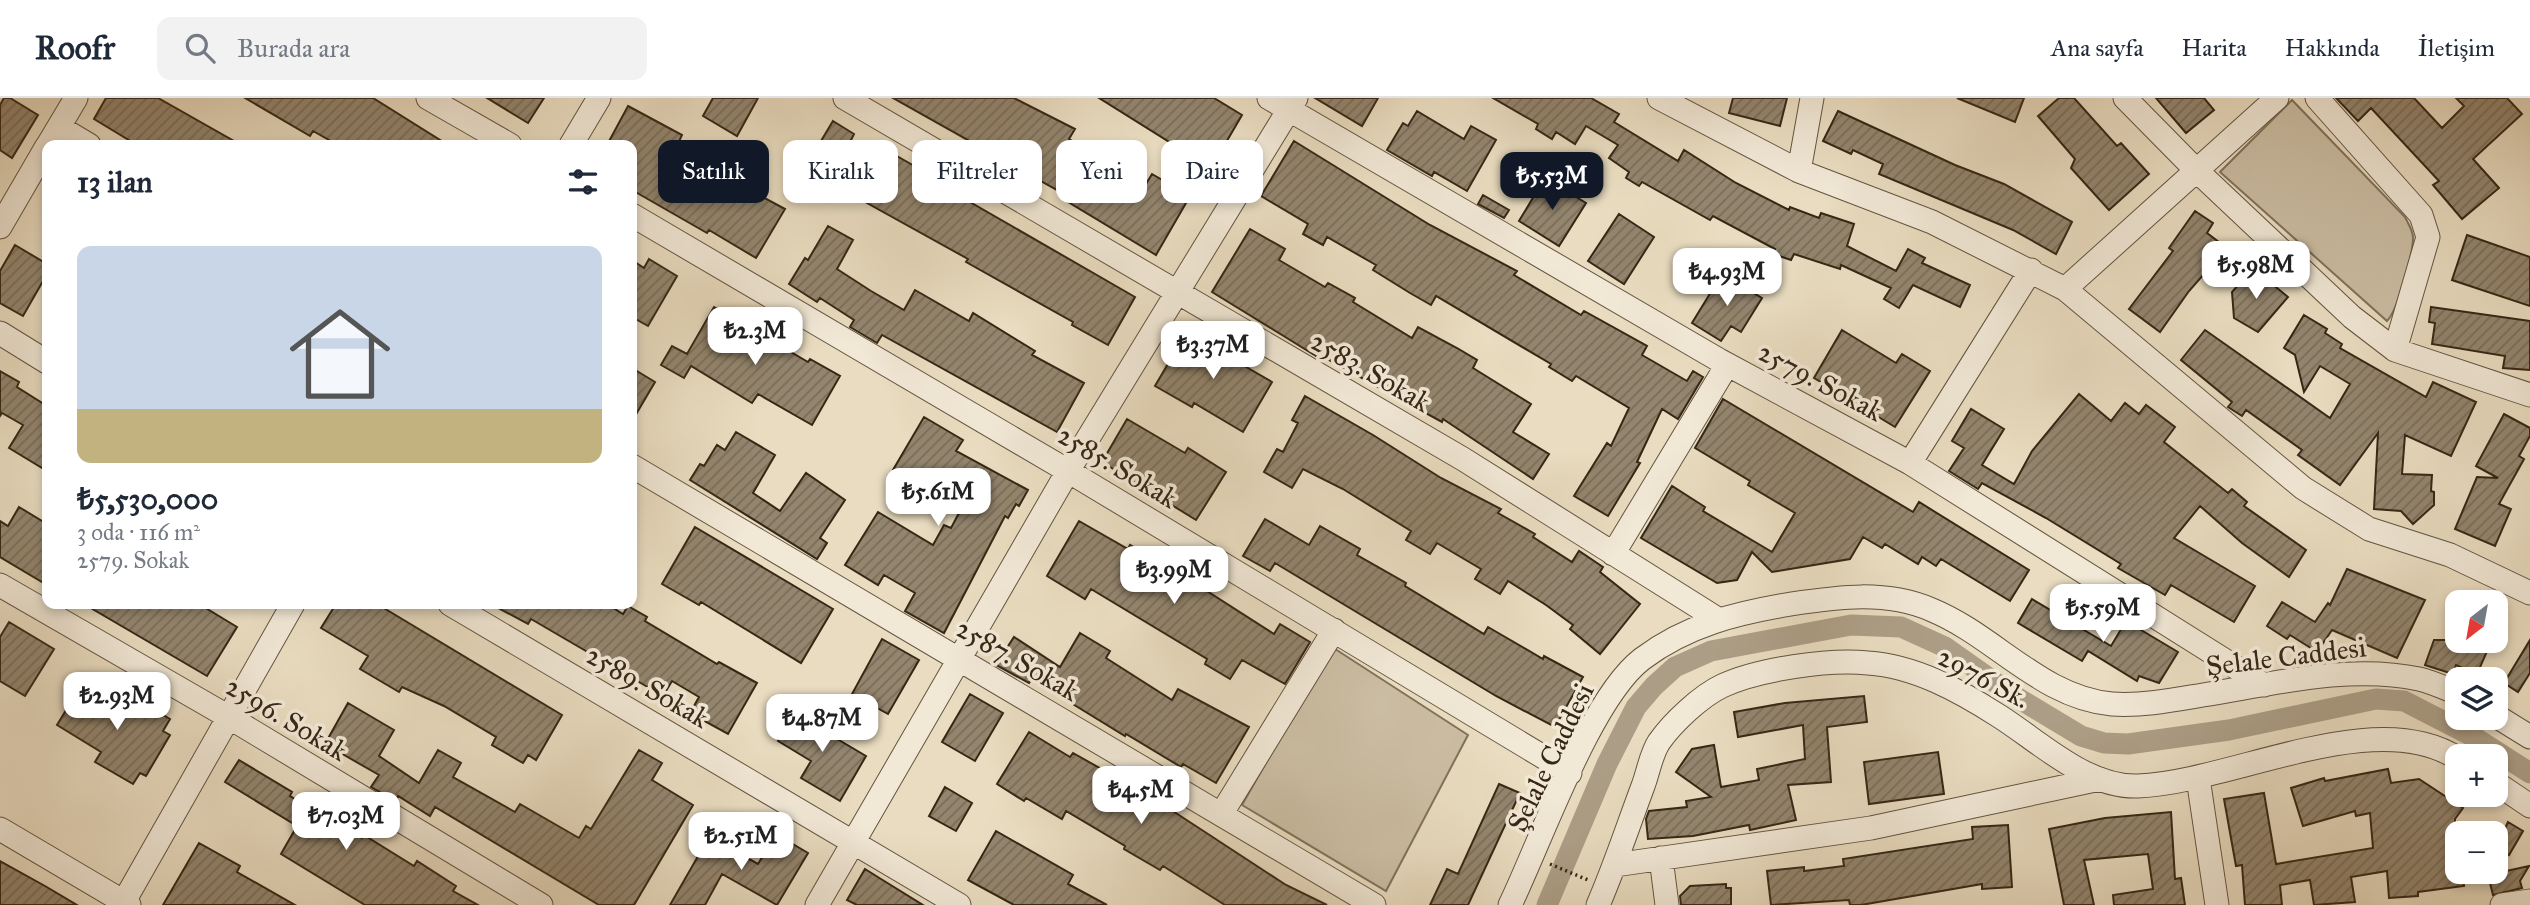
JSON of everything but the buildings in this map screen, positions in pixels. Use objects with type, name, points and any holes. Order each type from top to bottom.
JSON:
[{"type":"street","points":[[51,140],[76,98]]},
{"type":"street","points":[[428,98],[501,140]]},
{"type":"street","points":[[574,140],[600,98]]},
{"type":"street","name":"2583. Sokak","points":[[845,98],[1462,459],[1716,618]]},
{"type":"street","name":"2579. Sokak","points":[[1269,98],[1293,104],[1727,365],[1910,463],[2264,685]]},
{"type":"street","points":[[1659,98],[1798,171],[1932,222],[2031,270],[2064,289],[2303,488],[2369,529],[2451,555],[2530,593]]},
{"type":"street","points":[[1798,171],[1812,98]]},
{"type":"street","points":[[2125,98],[2196,170],[2352,317],[2395,350],[2530,395]]},
{"type":"street","points":[[2064,289],[2277,98]]},
{"type":"street","points":[[2317,98],[2421,215],[2425,226],[2428,237],[2395,350]]},
{"type":"street","points":[[817,905],[852,840],[961,660],[1068,471],[1175,291],[1293,104]]},
{"type":"street","points":[[0,227],[42,155]]},
{"type":"street","name":"2585. Sokak","points":[[637,218],[1068,471],[1570,773]]},
{"type":"street","points":[[1910,463],[2031,270]]},
{"type":"street","points":[[0,333],[42,359]]},
{"type":"street","points":[[1613,554],[1727,365]]},
{"type":"street","name":"2587. Sokak","points":[[637,469],[1374,905]]},
{"type":"street","name":"2596. Sokak","points":[[0,585],[227,716],[541,905]]},
{"type":"street","name":"Şelale Caddesi","points":[[1510,905],[1600,711],[1640,660],[1674,638],[1716,618],[1824,599],[1865,595],[1889,598],[1931,609],[1961,624],[2061,691],[2084,700],[2140,705],[2264,685],[2384,674],[2422,679],[2445,688]]},
{"type":"street","points":[[0,829],[125,904],[227,716],[290,609]]},
{"type":"street","name":"2589. Sokak","points":[[459,609],[959,905]]},
{"type":"street","points":[[1222,813],[1334,630]]},
{"type":"street","name":"2976 Sk.","points":[[1598,905],[1659,743],[1690,709],[1721,686],[1760,675],[1826,663],[1869,663],[1924,677],[1966,695],[2069,764],[2100,779],[2136,786],[2198,778],[2357,740],[2402,738],[2438,746],[2445,750]]},
{"type":"street","points":[[2508,723],[2530,737]]},
{"type":"street","points":[[2198,778],[2217,905]]},
{"type":"street","points":[[1615,865],[1871,828],[2100,779]]},
{"type":"street","points":[[2508,791],[2530,806]]},
{"type":"street","points":[[1661,858],[1667,905]]},
{"type":"street","points":[[2502,905],[2530,901]]},
{"type":"path","points":[[1550,864],[1575,875]]},
{"type":"shaded area","points":[[2292,100],[2405,217],[2411,230],[2413,237],[2408,268],[2396,306],[2387,321],[2220,172]]},
{"type":"shaded area","points":[[1332,647],[1468,735],[1386,891],[1242,805]]},
{"type":"waterway","points":[[1547,905],[1607,764],[1636,707],[1654,686],[1675,667],[1711,651],[1851,625],[1901,627],[1945,647],[2013,695],[2081,736],[2104,743],[2128,744],[2229,730],[2376,699],[2404,701],[2474,737],[2530,773]]}]
